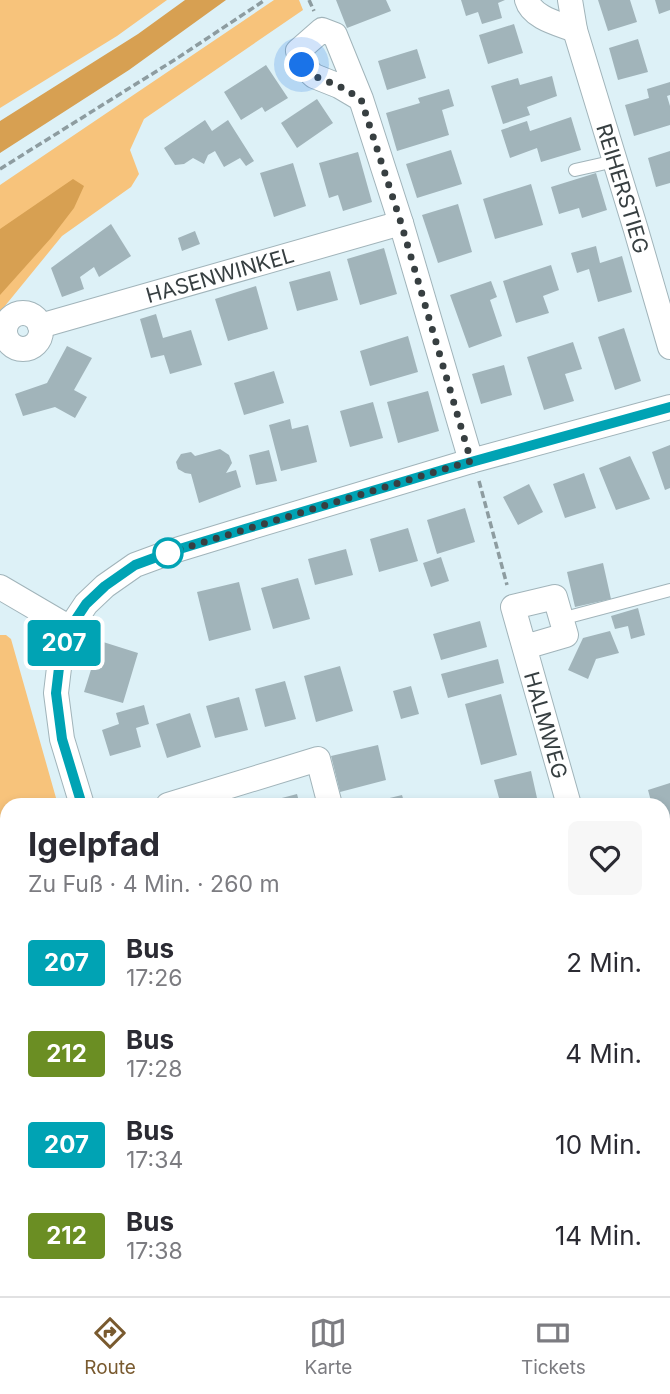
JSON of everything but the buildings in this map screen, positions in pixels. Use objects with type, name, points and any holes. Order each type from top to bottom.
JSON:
[{"type":"street","points":[[527,0],[529,6],[545,19],[575,30]]},
{"type":"street","name":"REIHERSTIEG","points":[[570,0],[575,30],[670,347]]},
{"type":"street","points":[[361,99],[472,462]]},
{"type":"street","name":"HASENWINKEL","points":[[3,341],[7,322],[16,314],[28,313],[40,326],[401,223]]},
{"type":"street","points":[[80,798],[62,739],[56,693],[61,651],[70,628],[86,604],[105,586],[135,565],[245,529],[670,407]]},
{"type":"street","points":[[0,587],[70,628]]},
{"type":"street","points":[[513,607],[555,597],[561,619]]},
{"type":"street","name":"HALMWEG","points":[[513,607],[567,798]]},
{"type":"street","name":"HALMWEG","points":[[525,647],[566,635],[561,619]]},
{"type":"street","points":[[191,798],[318,759],[328,798]]},
{"type":"lane","points":[[575,170],[615,161]]},
{"type":"lane","points":[[561,619],[670,590]]},
{"type":"path","points":[[0,169],[265,0]]},
{"type":"path","points":[[472,462],[513,607]]},
{"type":"shaded area","points":[[0,0],[167,0],[117,36],[0,108]]},
{"type":"shaded area","points":[[185,0],[226,0],[129,70],[0,153],[0,121],[138,34]]},
{"type":"shaded area","points":[[274,0],[299,0],[303,10],[144,119],[130,150],[139,174],[131,187],[62,236],[0,312],[0,185]]},
{"type":"shaded area","points":[[73,179],[84,186],[74,208],[0,295],[0,229]]},
{"type":"shaded area","points":[[0,635],[6,635],[11,639],[56,798],[0,798]]},
{"type":"bus line","name":"207","points":[[80,798],[62,739],[56,693],[61,651],[70,628],[86,604],[105,586],[135,565],[173,551],[471,461],[670,407]]},
{"type":"route","points":[[168,553],[471,461],[401,223],[361,99],[314,76],[302,65]]}]
